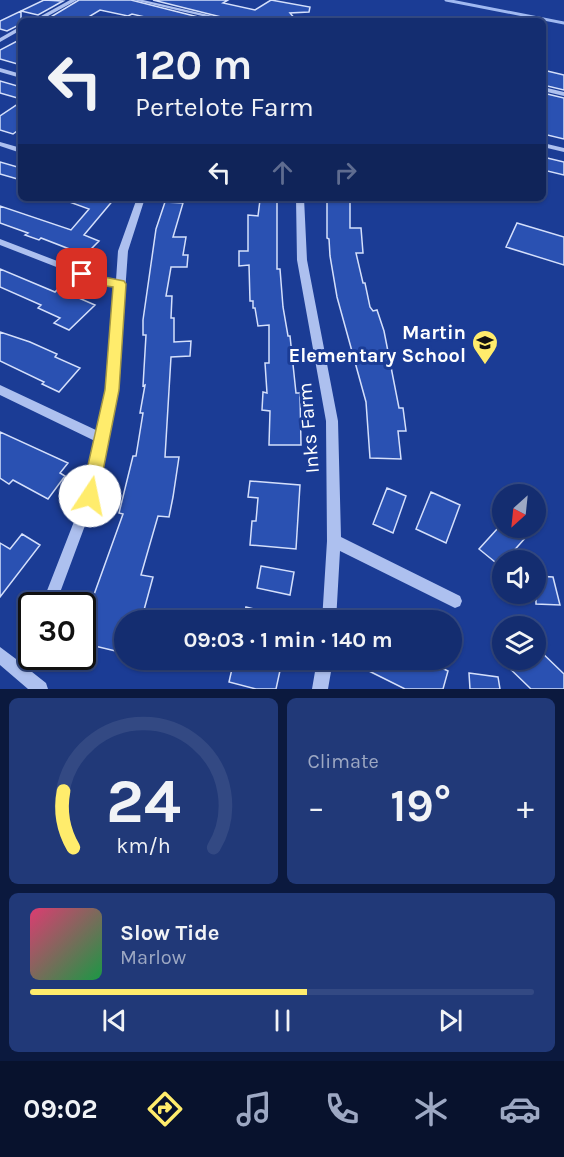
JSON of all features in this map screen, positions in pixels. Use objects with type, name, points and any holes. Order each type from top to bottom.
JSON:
[{"type":"street","points":[[41,18],[74,0]]},
{"type":"street","points":[[136,0],[218,18]]},
{"type":"street","points":[[0,40],[18,30]]},
{"type":"street","points":[[0,70],[18,75]]},
{"type":"street","points":[[546,90],[564,94]]},
{"type":"street","points":[[0,144],[18,150]]},
{"type":"street","points":[[546,146],[564,150]]},
{"type":"street","points":[[53,592],[90,496],[112,390],[123,251],[140,201]]},
{"type":"street","name":"Inks Farm","points":[[300,201],[302,260],[332,421],[334,541],[330,610]]},
{"type":"street","points":[[0,242],[103,282],[120,284]]},
{"type":"street","points":[[0,390],[101,438]]},
{"type":"street","points":[[334,541],[455,601]]},
{"type":"street","points":[[0,656],[40,689]]},
{"type":"street","points":[[320,689],[323,670]]},
{"type":"building","points":[[44,0],[63,1],[38,15],[21,11],[18,26],[7,31],[0,29],[0,21]]},
{"type":"building","points":[[79,0],[131,0],[202,18],[149,18],[100,10],[87,18],[49,18]]},
{"type":"building","points":[[153,0],[228,0],[223,3],[255,10],[271,0],[310,7],[309,12],[290,13],[294,18],[225,18]]},
{"type":"building","points":[[18,41],[18,64],[0,59],[0,50]]},
{"type":"building","points":[[546,71],[564,75],[564,90],[546,86]]},
{"type":"building","points":[[0,81],[18,86],[18,98],[0,93]]},
{"type":"building","points":[[546,94],[564,98],[564,139],[546,135]]},
{"type":"building","points":[[18,104],[18,130],[13,134],[0,130],[0,116]]},
{"type":"building","points":[[546,158],[564,162],[564,175],[546,171]]},
{"type":"building","points":[[0,162],[18,167],[18,179],[0,174]]},
{"type":"building","points":[[67,201],[112,201],[84,235],[99,241],[85,255],[41,238],[39,240],[25,235],[28,233],[0,223],[0,206],[71,230],[89,209]]},
{"type":"building","points":[[260,201],[277,201],[277,269],[280,269],[283,307],[288,336],[290,336],[296,393],[300,393],[301,445],[269,445],[270,411],[262,410],[263,392],[267,393],[265,363],[269,363],[269,325],[258,326],[253,301],[250,301],[249,265],[239,266],[239,251],[248,251],[248,215],[258,216]]},
{"type":"building","points":[[327,201],[350,201],[350,228],[361,228],[363,253],[356,253],[363,283],[365,283],[370,307],[373,311],[377,310],[384,331],[399,408],[403,408],[406,431],[398,431],[401,459],[370,458],[366,402],[337,297],[329,239],[327,238]]},
{"type":"building","points":[[165,202],[183,203],[173,237],[186,237],[183,255],[188,255],[187,267],[171,267],[166,296],[172,296],[171,318],[174,318],[174,342],[191,341],[190,356],[171,357],[165,457],[179,457],[169,517],[158,516],[141,575],[153,577],[144,610],[114,610],[114,651],[96,646],[95,592],[123,514],[119,513],[133,456],[136,456],[145,385],[143,386],[146,335],[143,335],[143,320],[156,229]]},
{"type":"building","points":[[517,223],[564,237],[564,265],[506,247]]},
{"type":"building","points":[[0,269],[55,292],[58,289],[95,305],[69,330],[54,323],[60,318],[38,308],[41,305],[0,287]]},
{"type":"building","points":[[0,332],[57,354],[55,357],[80,368],[59,392],[42,384],[44,382],[0,361]]},
{"type":"building","points":[[0,432],[68,463],[60,473],[65,476],[48,499],[13,480],[9,484],[0,478]]},
{"type":"building","points":[[250,481],[300,485],[296,549],[250,545],[252,521],[256,521],[258,498],[248,497]]},
{"type":"building","points":[[387,488],[406,496],[393,533],[373,524]]},
{"type":"building","points":[[431,492],[460,505],[446,543],[416,529]]},
{"type":"building","points":[[22,534],[40,545],[0,597],[0,543],[10,549]]},
{"type":"building","points":[[492,535],[492,538],[525,538],[514,550],[492,550],[492,560],[479,549]]},
{"type":"building","points":[[261,566],[294,572],[290,595],[257,588]]},
{"type":"building","points":[[546,577],[553,577],[560,605],[536,604],[546,604]]},
{"type":"building","points":[[546,657],[564,674],[564,689],[531,689],[511,670],[546,670]]},
{"type":"building","points":[[232,670],[280,670],[276,689],[256,689],[229,682]]},
{"type":"building","points":[[367,670],[448,671],[443,689],[405,689]]},
{"type":"building","points":[[469,673],[498,677],[500,689],[470,689]]},
{"type":"waterway","points":[[446,0],[538,18]]},
{"type":"waterway","points":[[546,19],[564,23]]},
{"type":"place","name":"Martin Elementary School","points":[[485,366]]},
{"type":"route","points":[[82,274],[103,282],[120,284],[112,390],[90,496]]}]
